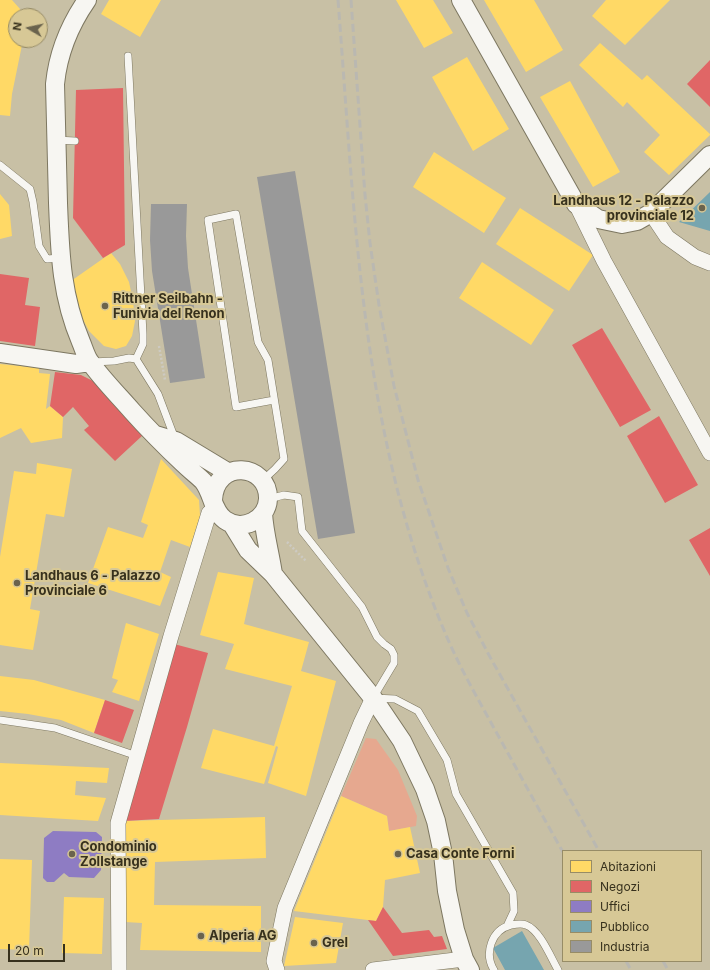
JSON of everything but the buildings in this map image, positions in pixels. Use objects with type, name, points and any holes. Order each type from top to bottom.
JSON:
[{"type":"street","points":[[87,0],[71,27],[61,50],[55,84],[61,258],[65,294],[72,319],[90,362],[152,434],[203,482],[219,515],[232,524],[250,524],[258,519],[266,506]]},
{"type":"street","points":[[461,0],[576,204],[604,261],[710,453]]},
{"type":"street","points":[[576,204],[598,219],[622,224],[637,221],[651,212],[710,155]]},
{"type":"street","points":[[651,212],[667,237],[695,257],[710,263]]},
{"type":"street","points":[[0,352],[76,364],[90,362]]},
{"type":"street","points":[[152,434],[176,441],[229,473]]},
{"type":"street","points":[[119,970],[118,823],[171,636],[209,513],[214,504],[214,492],[222,477],[229,473],[238,470],[247,471],[256,475],[267,489],[264,530],[273,574]]},
{"type":"street","points":[[232,524],[248,550],[273,574],[373,698],[402,741],[425,789],[436,821],[443,854],[447,891],[455,930],[467,964],[373,970]]},
{"type":"street","points":[[277,970],[274,960],[285,908],[361,723],[373,698]]},
{"type":"lane","points":[[128,56],[143,334],[143,344],[136,359]]},
{"type":"lane","points":[[56,140],[75,141]]},
{"type":"lane","points":[[0,165],[30,189],[39,246],[47,259],[61,258]]},
{"type":"lane","points":[[262,481],[284,459],[268,360],[258,342],[236,214],[208,220],[236,407],[274,400]]},
{"type":"lane","points":[[90,362],[114,361],[129,358],[136,359],[158,394],[176,441]]},
{"type":"lane","points":[[266,506],[284,495],[298,497],[302,531],[362,607],[377,637],[391,649],[394,655],[394,663],[373,698],[395,699],[418,711],[447,760],[456,794],[513,893],[514,911],[507,926]]},
{"type":"lane","points":[[0,720],[55,728],[137,756]]},
{"type":"lane","points":[[494,970],[489,956],[490,947],[500,931],[507,926],[517,924],[526,925],[533,930],[539,937],[558,970]]},
{"type":"shaded area","points":[[366,738],[376,739],[398,770],[417,816],[416,826],[389,831],[387,816],[341,796]]},
{"type":"railway","points":[[338,0],[357,242],[366,322],[379,402],[395,481],[417,559],[451,647],[562,850]]},
{"type":"railway","points":[[351,0],[365,195],[370,243],[379,305],[394,386],[418,480],[448,568],[467,613],[490,657],[598,850]]},
{"type":"railway","points":[[627,962],[631,970]]},
{"type":"railway","points":[[664,962],[668,970]]},
{"type":"place","name":"Landhaus 12 - Palazzo provinciale 12","points":[[702,208]]},
{"type":"place","name":"Rittner Seilbahn - Funivia del Renon","points":[[105,306]]},
{"type":"place","name":"Landhaus 6 - Palazzo Provinciale 6","points":[[17,583]]},
{"type":"place","name":"Condominio Zollstange","points":[[72,854]]},
{"type":"place","name":"Casa Conte Forni","points":[[398,854]]},
{"type":"place","name":"Alperia AG","points":[[201,936]]},
{"type":"place","name":"Grel","points":[[314,943]]}]
